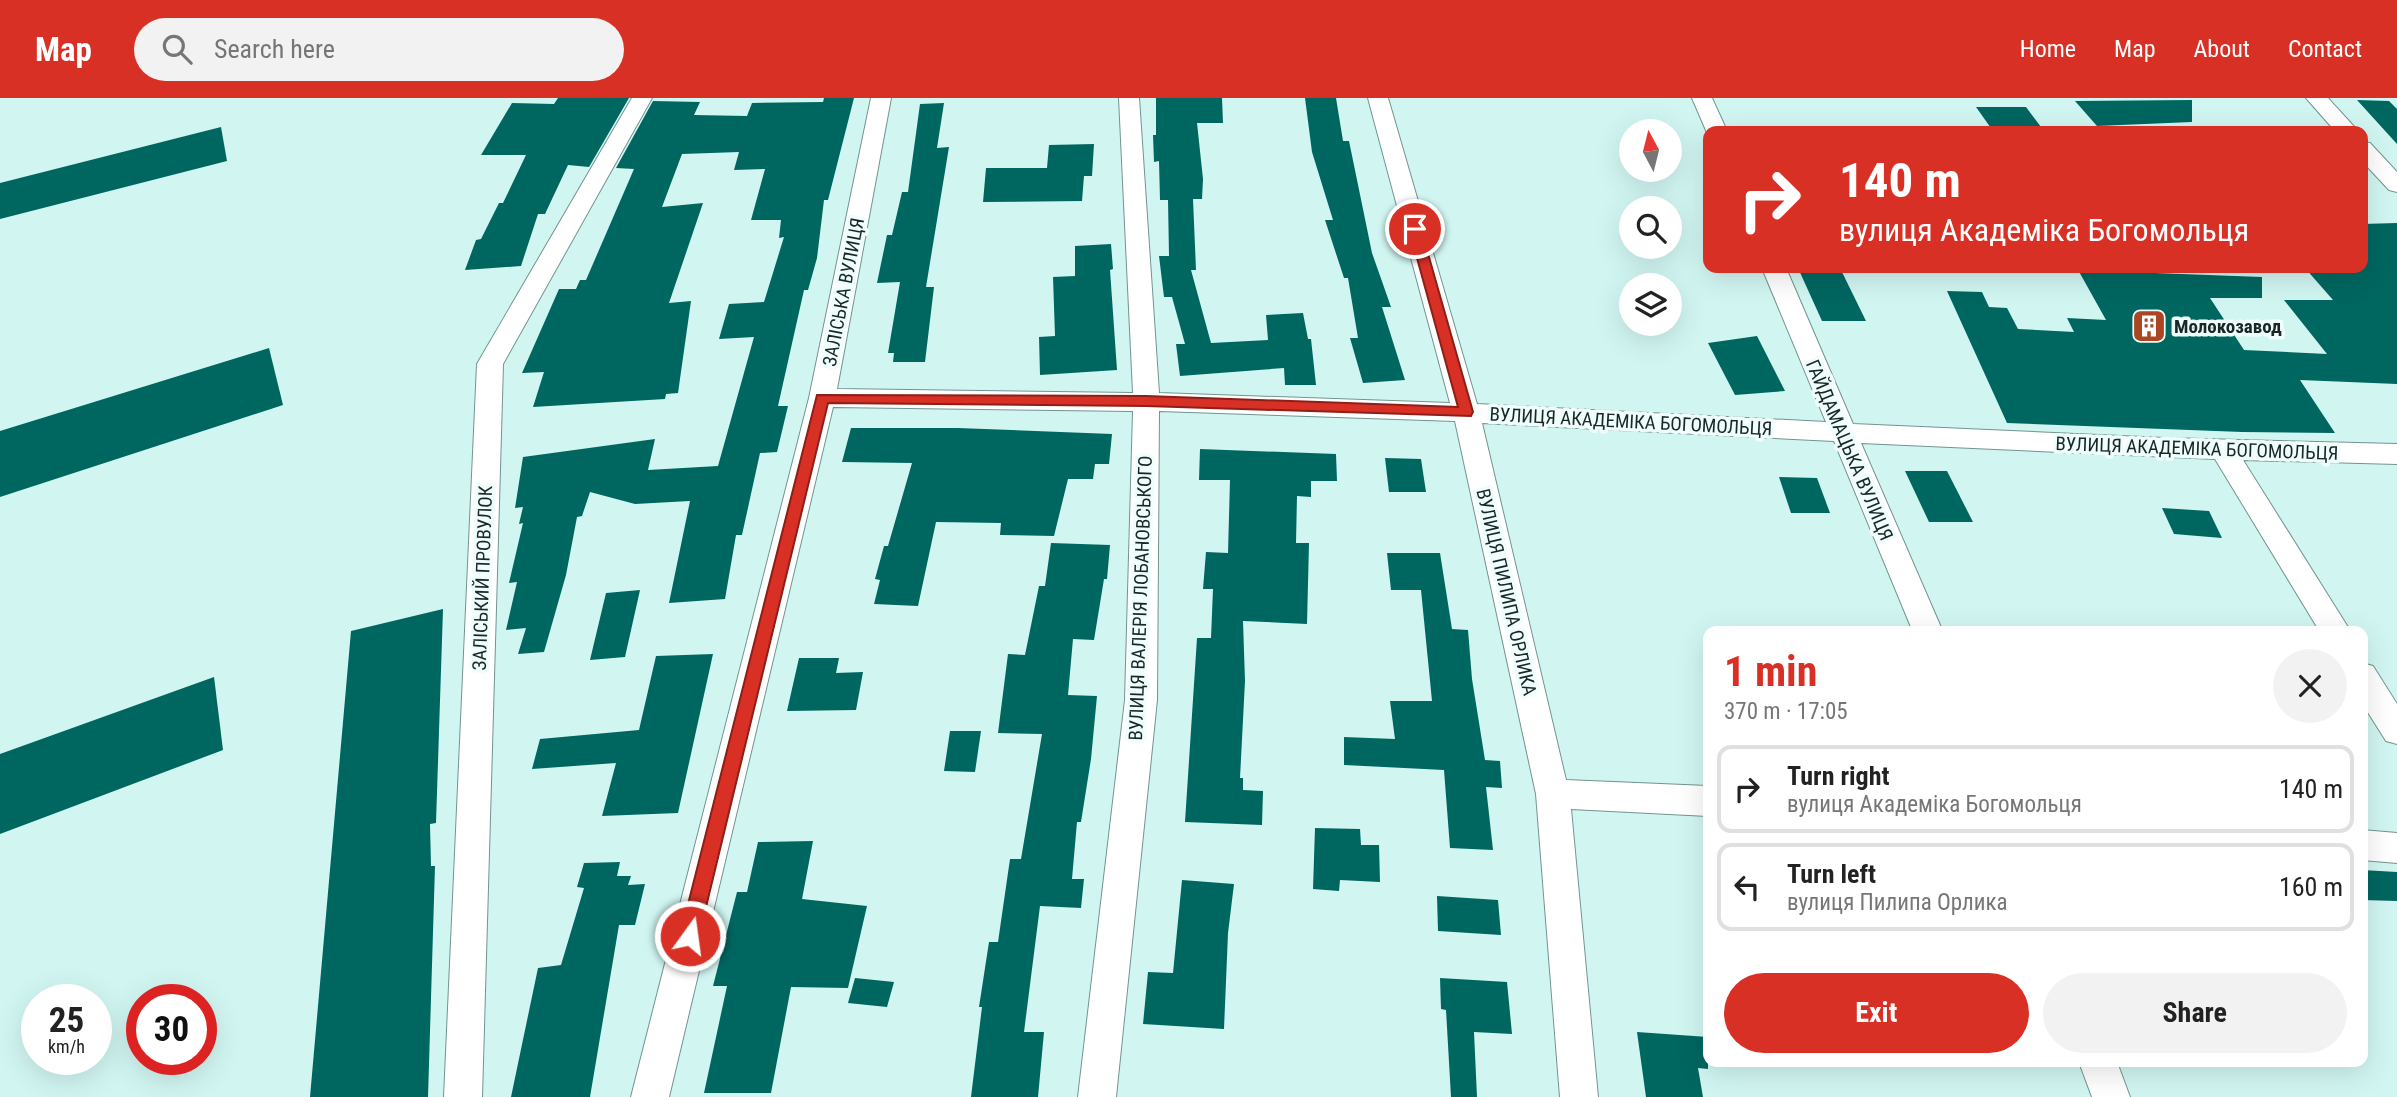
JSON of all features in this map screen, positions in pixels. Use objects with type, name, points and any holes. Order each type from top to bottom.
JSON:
[{"type":"street","name":"ЗАЛІСЬКИЙ ПРОВУЛОК","points":[[463,1097],[490,364],[642,98]]},
{"type":"street","name":"ЗАЛІСЬКА ВУЛИЦЯ","points":[[650,1097],[822,398],[881,98]]},
{"type":"street","name":"ВУЛИЦЯ ВАЛЕРІЯ ЛОБАНОВСЬКОГО","points":[[1097,1097],[1141,700],[1146,401],[1129,98]]},
{"type":"street","name":"ВУЛИЦЯ ПИЛИПА ОРЛИКА","points":[[1378,98],[1466,412],[1553,794],[1579,1097]]},
{"type":"street","points":[[1702,98],[1714,126]]},
{"type":"street","points":[[2316,98],[2342,126]]},
{"type":"street","points":[[2368,155],[2397,186]]},
{"type":"street","name":"ГАЙДАМАЦЬКА ВУЛИЦЯ","points":[[1776,273],[1925,626]]},
{"type":"street","name":"ВУЛИЦЯ АКАДЕМІКА БОГОМОЛЬЦЯ","points":[[822,398],[1146,401],[1466,412],[2224,452],[2397,454]]},
{"type":"street","points":[[2224,452],[2332,626]]},
{"type":"street","points":[[2368,685],[2397,731]]},
{"type":"street","points":[[1553,794],[1703,801]]},
{"type":"street","points":[[2368,846],[2397,848]]},
{"type":"street","points":[[2100,1067],[2111,1097]]},
{"type":"building","points":[[558,98],[629,98],[589,167],[568,165],[545,214],[538,214],[521,266],[465,270],[476,240],[481,239],[499,203],[503,203],[526,155],[481,155],[512,103],[554,104]]},
{"type":"building","points":[[824,98],[854,98],[828,200],[824,200],[817,258],[808,290],[804,290],[778,406],[788,406],[777,452],[760,453],[742,535],[736,535],[725,599],[669,603],[690,501],[635,504],[590,492],[582,516],[577,517],[566,575],[544,652],[518,654],[526,628],[506,630],[517,582],[509,583],[523,523],[519,524],[523,507],[515,508],[523,457],[655,439],[648,470],[718,466],[754,337],[719,339],[729,304],[764,302],[784,237],[779,238],[781,220],[751,220],[765,169],[734,170],[739,152],[682,154],[662,207],[703,203],[669,303],[691,301],[678,393],[666,394],[665,399],[533,407],[544,372],[522,373],[559,289],[576,289],[580,280],[586,280],[634,169],[616,168],[653,101],[700,102],[694,115],[747,116],[752,103],[823,102]]},
{"type":"building","points":[[1156,98],[1222,98],[1223,123],[1197,123],[1203,179],[1202,199],[1193,199],[1196,270],[1191,270],[1211,343],[1268,340],[1266,315],[1303,313],[1308,339],[1311,339],[1316,385],[1285,385],[1284,368],[1180,376],[1176,344],[1185,344],[1172,297],[1164,297],[1159,256],[1169,256],[1168,200],[1160,200],[1159,161],[1154,162]]},
{"type":"building","points":[[1305,98],[1336,98],[1343,141],[1349,141],[1372,253],[1391,307],[1382,307],[1405,380],[1363,383],[1350,338],[1358,338],[1348,278],[1344,278],[1325,220],[1333,220],[1312,152]]},
{"type":"building","points":[[2192,100],[2192,122],[2097,126],[2075,101]]},
{"type":"building","points":[[2357,100],[2389,101],[2397,109],[2397,144]]},
{"type":"building","points":[[944,103],[937,148],[949,147],[926,287],[934,287],[925,362],[893,362],[894,353],[888,353],[900,282],[877,283],[887,235],[892,235],[902,192],[908,192],[920,104]]},
{"type":"building","points":[[1976,107],[2026,107],[2040,126],[1989,126]]},
{"type":"building","points":[[221,127],[227,161],[0,219],[0,183]]},
{"type":"building","points":[[1094,144],[1092,176],[1084,176],[1082,201],[983,202],[986,168],[1047,168],[1049,145]]},
{"type":"building","points":[[2397,223],[2397,384],[2300,380],[2335,433],[2007,423],[1947,291],[1982,292],[1989,307],[2007,308],[2018,329],[2074,332],[2067,318],[2106,320],[2080,273],[2262,277],[2262,298],[2210,298],[2244,350],[2327,354],[2284,300],[2333,300],[2309,273],[2368,273],[2368,224]]},
{"type":"building","points":[[1111,244],[1113,269],[1110,270],[1117,370],[1040,375],[1039,337],[1055,336],[1053,277],[1075,276],[1075,246]]},
{"type":"building","points":[[1800,273],[1842,273],[1866,321],[1822,321]]},
{"type":"building","points":[[1757,336],[1785,391],[1735,395],[1708,343]]},
{"type":"building","points":[[269,348],[283,405],[0,497],[0,431]]},
{"type":"building","points":[[851,428],[958,428],[1112,434],[1109,464],[1095,464],[1093,479],[1068,479],[1054,536],[1000,535],[1001,523],[936,522],[918,606],[874,604],[880,580],[875,579],[884,546],[888,546],[912,463],[842,462]]},
{"type":"building","points":[[1200,449],[1336,454],[1337,481],[1311,481],[1311,497],[1297,496],[1296,543],[1309,543],[1307,624],[1243,621],[1245,681],[1240,778],[1243,778],[1243,790],[1263,791],[1262,825],[1185,822],[1197,638],[1211,638],[1213,589],[1203,589],[1206,552],[1228,553],[1230,480],[1199,480]]},
{"type":"building","points":[[1385,458],[1421,459],[1426,492],[1389,492]]},
{"type":"building","points":[[1905,471],[1947,471],[1973,522],[1929,522]]},
{"type":"building","points":[[1779,477],[1817,478],[1830,513],[1791,513]]},
{"type":"building","points":[[2162,508],[2209,511],[2222,538],[2174,534]]},
{"type":"building","points":[[1051,543],[1110,545],[1107,579],[1104,579],[1094,640],[1073,639],[1068,695],[1097,696],[1081,822],[1077,822],[1072,879],[1084,879],[1081,908],[1040,906],[1024,1032],[1044,1032],[1038,1097],[971,1097],[982,1007],[979,1007],[989,942],[998,942],[1010,859],[1021,859],[1042,734],[998,733],[1008,654],[1025,655],[1039,586],[1045,586]]},
{"type":"building","points":[[1387,553],[1440,553],[1452,629],[1468,630],[1472,679],[1485,760],[1500,761],[1502,788],[1486,787],[1493,850],[1450,848],[1444,770],[1344,765],[1344,737],[1395,739],[1390,701],[1432,701],[1421,590],[1391,590]]},
{"type":"building","points":[[640,590],[625,657],[590,660],[606,593]]},
{"type":"building","points":[[443,609],[436,823],[430,824],[431,866],[435,866],[428,1097],[310,1097],[351,631]]},
{"type":"building","points":[[713,654],[678,813],[602,816],[616,763],[532,769],[540,739],[639,730],[656,656]]},
{"type":"building","points":[[799,658],[839,658],[836,673],[863,672],[856,710],[787,711]]},
{"type":"building","points":[[214,677],[223,750],[0,834],[0,754]]},
{"type":"building","points":[[950,731],[981,731],[975,772],[944,771]]},
{"type":"building","points":[[1315,828],[1360,829],[1361,845],[1379,845],[1380,882],[1340,880],[1339,891],[1313,889]]},
{"type":"building","points":[[813,841],[802,899],[867,906],[848,988],[791,987],[771,1093],[704,1093],[727,986],[713,986],[737,892],[747,892],[758,842]]},
{"type":"building","points":[[620,862],[617,876],[631,876],[628,885],[645,884],[635,925],[619,925],[590,1097],[511,1097],[538,968],[561,965],[584,888],[577,887],[584,863]]},
{"type":"building","points":[[2368,870],[2397,872],[2397,901],[2368,900]]},
{"type":"building","points":[[1182,880],[1234,884],[1228,933],[1224,1029],[1143,1024],[1148,972],[1173,973]]},
{"type":"building","points":[[1437,896],[1498,900],[1501,935],[1438,931]]},
{"type":"building","points":[[855,978],[894,982],[887,1007],[848,1003]]},
{"type":"building","points":[[1440,978],[1507,982],[1512,1034],[1474,1032],[1477,1097],[1451,1097],[1446,1010],[1441,1009]]},
{"type":"building","points":[[1637,1032],[1703,1037],[1703,1067],[1708,1069],[1698,1068],[1703,1097],[1646,1097]]},
{"type":"place","name":"Молокозавод","points":[[2149,326]]},
{"type":"route","points":[[690,936],[822,398],[1146,401],[1466,412],[1415,229]]}]
